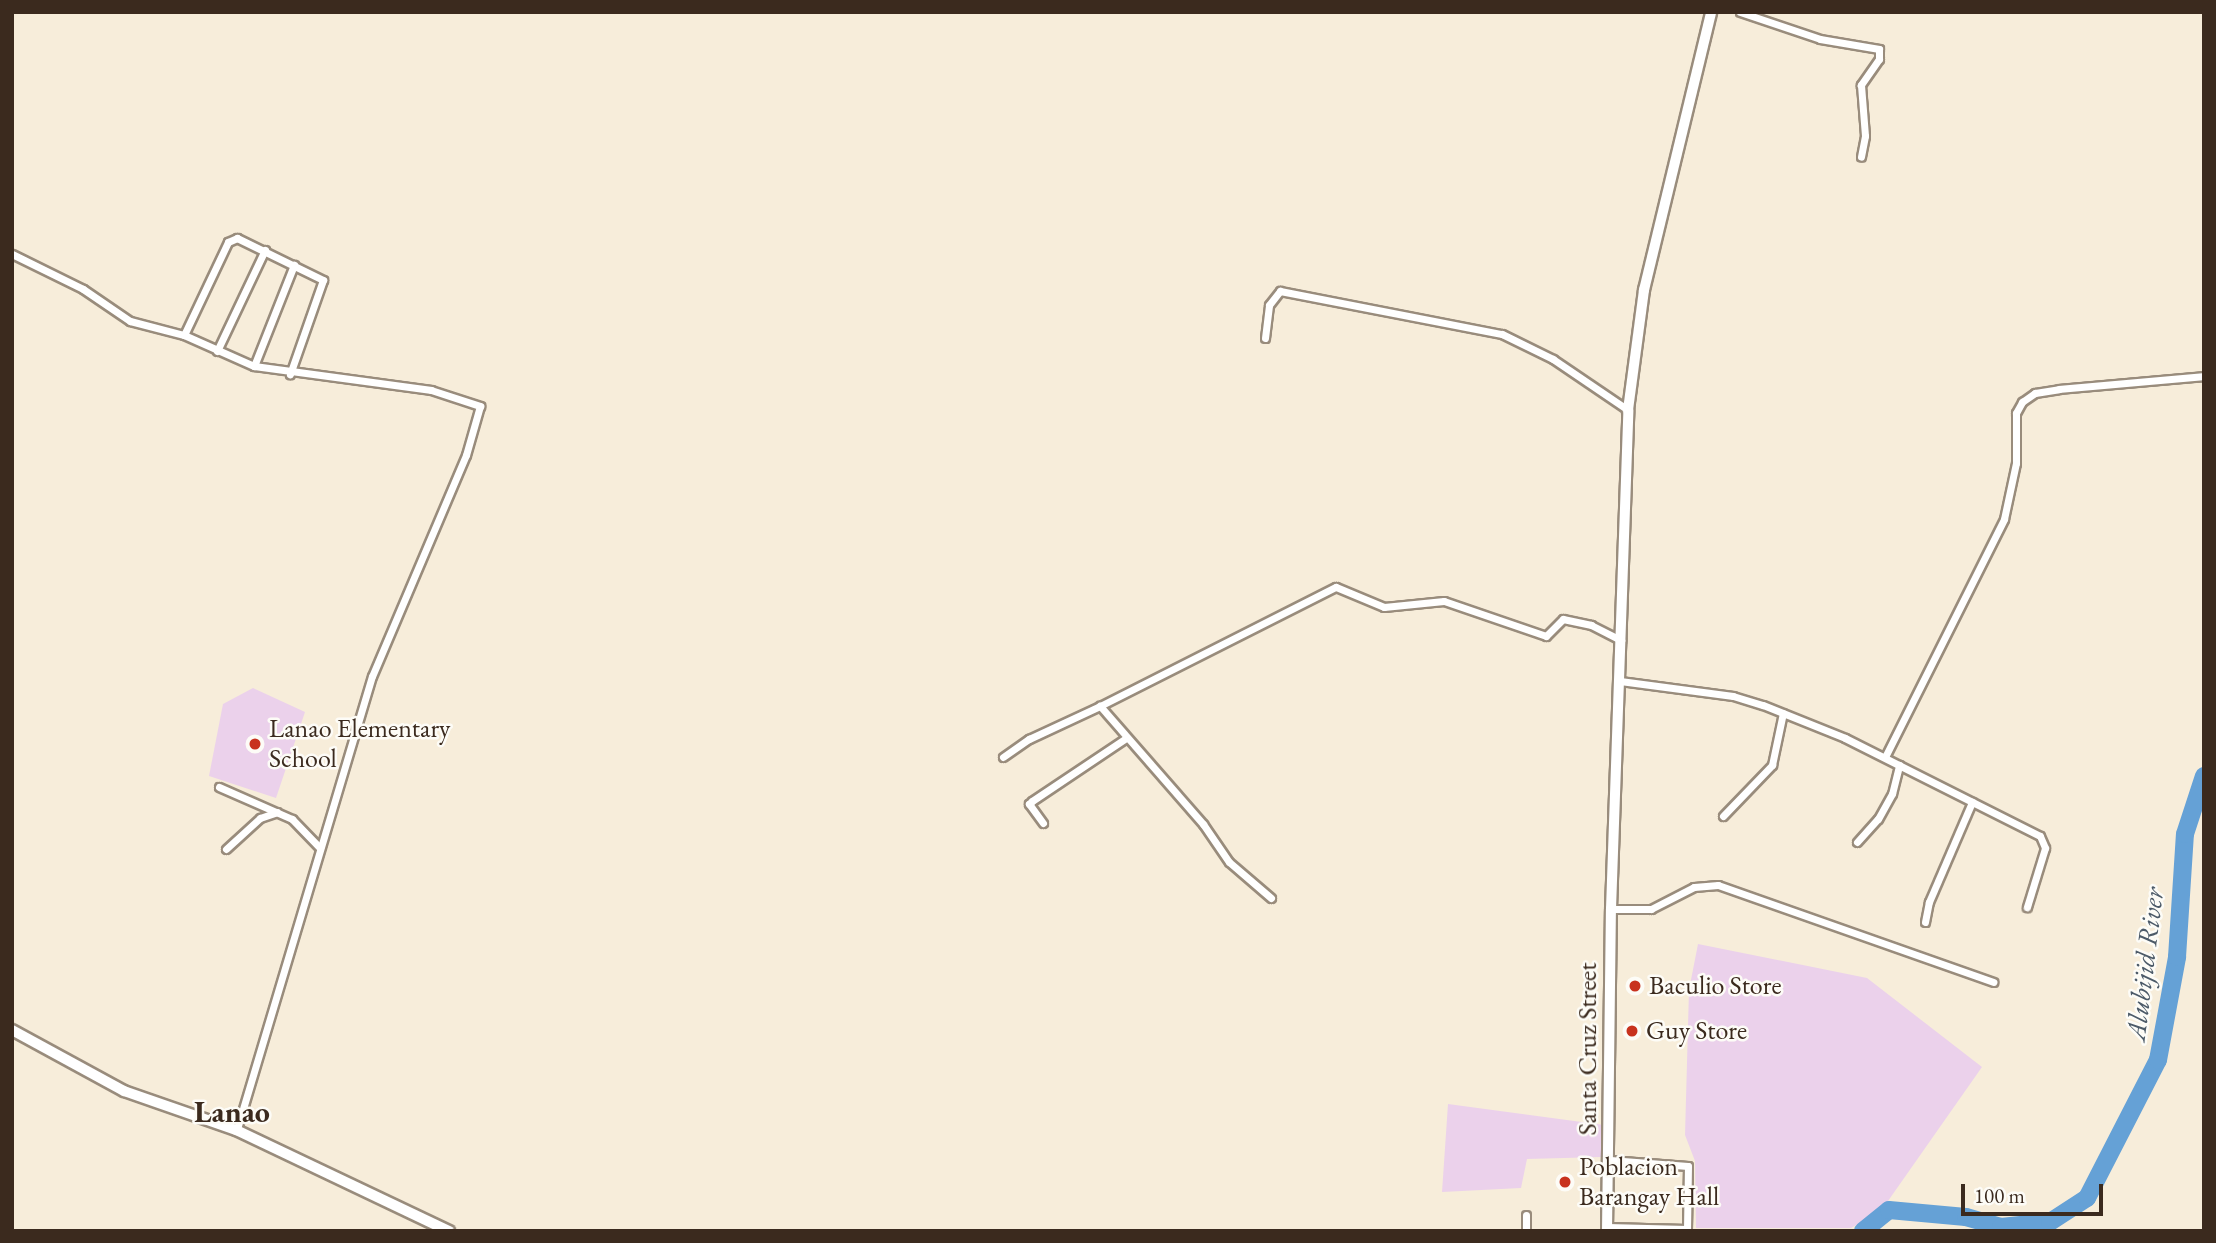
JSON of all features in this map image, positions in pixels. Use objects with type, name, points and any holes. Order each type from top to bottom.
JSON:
[{"type":"street","name":"Santa Cruz Street","points":[[1607,1229],[1610,1160],[1611,909],[1628,410],[1644,290],[1711,12]]},
{"type":"street","points":[[1740,12],[1820,39],[1879,49],[1879,59],[1861,85],[1865,136],[1861,157]]},
{"type":"street","points":[[184,335],[230,240],[265,250],[324,283],[290,374]]},
{"type":"street","points":[[218,351],[265,250]]},
{"type":"street","points":[[12,254],[83,289],[130,321],[184,335],[254,366],[290,374],[430,390],[470,399],[481,411],[372,677],[319,847],[237,1130]]},
{"type":"street","points":[[254,366],[294,265]]},
{"type":"street","points":[[1265,338],[1269,305],[1280,290],[1502,334],[1553,359],[1628,410]]},
{"type":"street","points":[[1885,757],[2004,519],[2016,463],[2016,413],[2022,401],[2035,393],[2059,389],[2204,376]]},
{"type":"street","points":[[1003,757],[1029,739],[1336,587],[1384,607],[1444,601],[1546,636],[1563,619],[1591,625],[1622,640]]},
{"type":"street","points":[[1620,681],[1733,696],[1783,713],[1885,757],[2044,839],[2027,907]]},
{"type":"street","points":[[1100,706],[1203,824],[1229,862],[1271,898]]},
{"type":"street","points":[[1723,816],[1772,765],[1783,713]]},
{"type":"street","points":[[1043,823],[1029,804],[1032,800],[1126,738]]},
{"type":"street","points":[[1857,842],[1878,819],[1892,794],[1899,765]]},
{"type":"street","points":[[219,788],[278,812],[298,824],[319,847]]},
{"type":"street","points":[[1925,922],[1929,901],[1972,802]]},
{"type":"street","points":[[226,849],[260,818],[278,812]]},
{"type":"street","points":[[1611,909],[1651,909],[1694,887],[1718,885],[1993,982]]},
{"type":"street","points":[[12,1030],[124,1091],[237,1130],[449,1231]]},
{"type":"street","points":[[1607,1229],[1687,1230],[1688,1166],[1610,1160]]},
{"type":"street","points":[[1526,1215],[1526,1231]]},
{"type":"shaded area","name":"Lanao Elementary School","points":[[253,688],[305,712],[276,798],[209,776],[223,704]]},
{"type":"shaded area","points":[[1698,944],[1867,978],[1982,1067],[1881,1211],[1851,1228],[1696,1228],[1695,1161],[1685,1135],[1689,990]]},
{"type":"shaded area","points":[[1448,1104],[1604,1125],[1601,1157],[1527,1159],[1521,1188],[1442,1192]]},
{"type":"waterway","name":"Alubijid River","points":[[1863,1231],[1889,1210],[1966,1217],[2001,1227],[2050,1222],[2087,1198],[2158,1060],[2177,957],[2185,834],[2204,776]]},
{"type":"place","name":"Lanao Elementary School","points":[[255,744]]},
{"type":"place","name":"Baculio Store","points":[[1635,986]]},
{"type":"place","name":"Guy Store","points":[[1632,1031]]},
{"type":"place","name":"Poblacion Barangay Hall","points":[[1565,1182]]},
{"type":"district","name":"Lanao","points":[[232,1112]]}]
